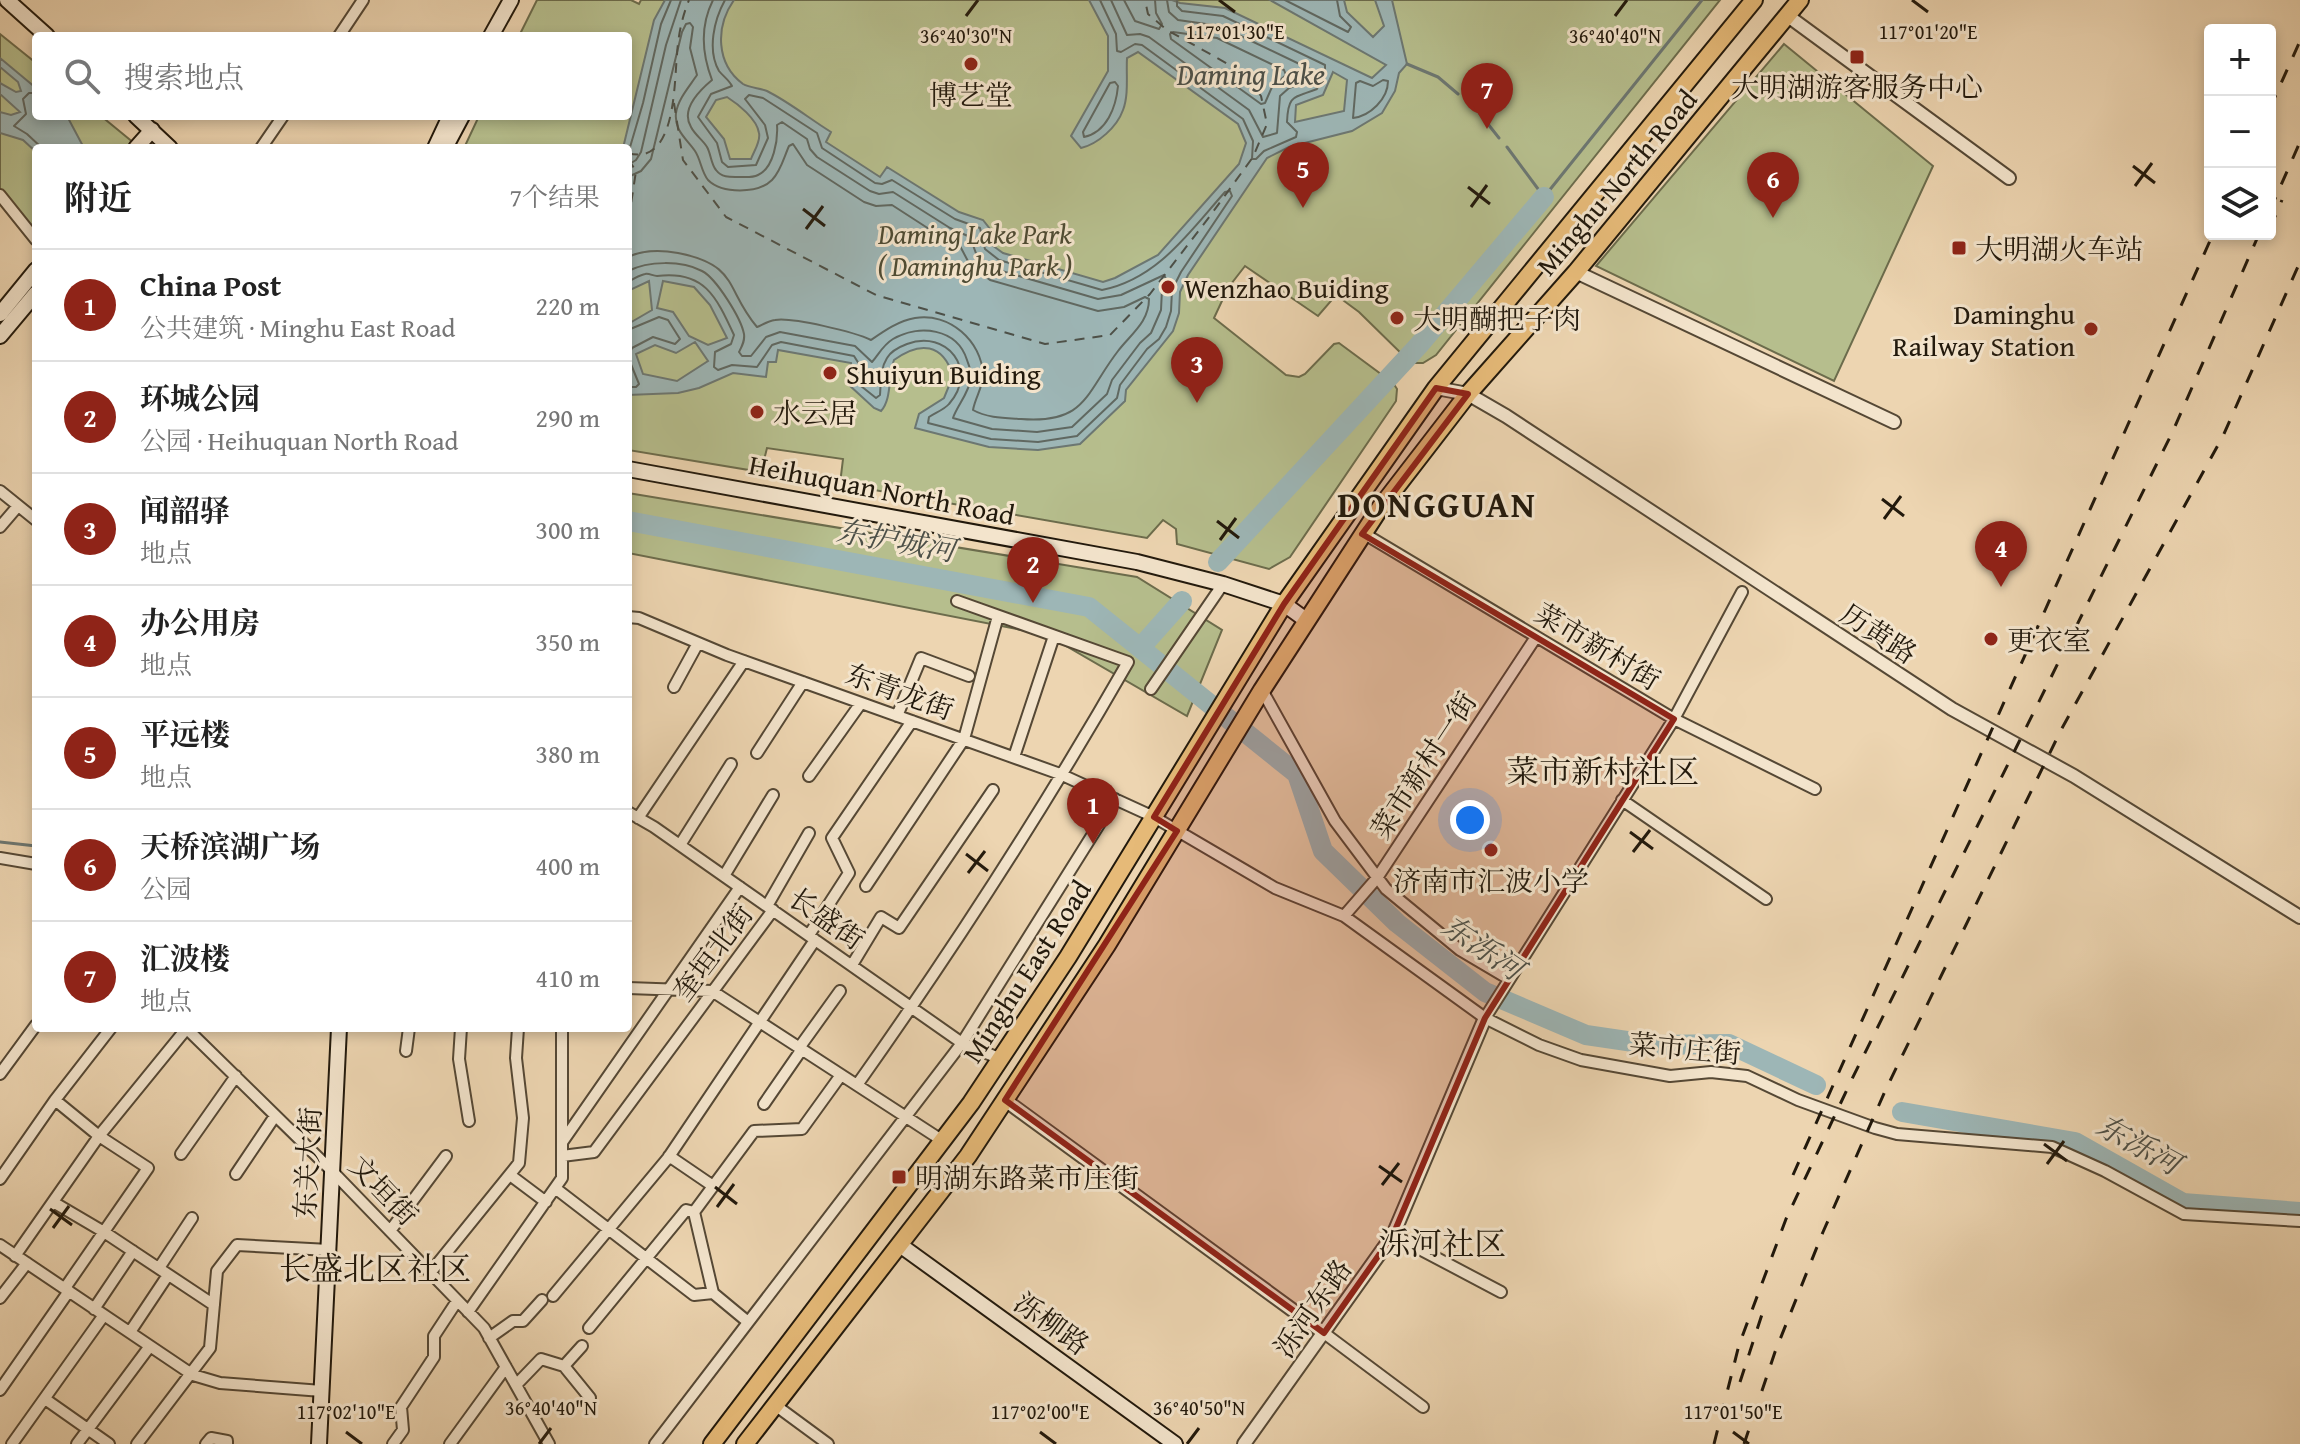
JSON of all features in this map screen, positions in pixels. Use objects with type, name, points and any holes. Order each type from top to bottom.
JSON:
[{"type":"main road","points":[[7,0],[43,32]]},
{"type":"main road","points":[[493,32],[511,0]]},
{"type":"main road","points":[[504,32],[520,0]]},
{"type":"main road","name":"Minghu North Road","points":[[1436,388],[1754,0]]},
{"type":"main road","name":"Minghu North Road","points":[[1468,394],[1576,272],[1800,0]]},
{"type":"main road","points":[[140,120],[158,141]]},
{"type":"main road","points":[[437,144],[448,120]]},
{"type":"main road","points":[[447,144],[460,120]]},
{"type":"main road","points":[[0,314],[32,275]]},
{"type":"main road","points":[[0,336],[32,298]]},
{"type":"main road","name":"Minghu East Road","points":[[712,1444],[943,1141],[1001,1059],[1197,750],[1284,604],[1436,388]]},
{"type":"main road","name":"Minghu East Road","points":[[745,1444],[968,1156],[1107,945],[1306,620],[1363,533],[1468,394]]},
{"type":"main road","name":"Heihuquan North Road","points":[[632,470],[1137,562],[1223,584],[1284,604],[1306,620]]},
{"type":"main road","name":"东关大街","points":[[319,1444],[339,1032]]},
{"type":"main road","name":"泺柳路","points":[[900,1245],[1175,1444]]},
{"type":"street","points":[[342,32],[363,0]]},
{"type":"street","points":[[1788,16],[2009,178]]},
{"type":"street","points":[[264,144],[280,120]]},
{"type":"street","points":[[0,195],[32,235]]},
{"type":"street","points":[[1576,272],[1894,422]]},
{"type":"street","name":"历黄路","points":[[1436,388],[1468,394],[1952,709],[2074,776],[2300,917]]},
{"type":"street","points":[[0,491],[32,517]]},
{"type":"street","points":[[0,527],[18,506]]},
{"type":"street","name":"菜市新村街","points":[[1363,533],[1674,719],[1815,789]]},
{"type":"street","points":[[1151,689],[1223,584]]},
{"type":"street","points":[[1485,1018],[1674,719],[1742,592]]},
{"type":"street","points":[[857,1085],[912,1007],[1063,775],[1128,662],[957,601]]},
{"type":"street","points":[[866,886],[964,739],[998,616]]},
{"type":"street","name":"东青龙街","points":[[632,617],[744,661],[1063,775],[1154,817]]},
{"type":"street","points":[[1014,757],[1054,636]]},
{"type":"street","name":"菜市新村一街","points":[[1348,912],[1375,880],[1536,637]]},
{"type":"street","points":[[674,687],[698,643]]},
{"type":"street","points":[[897,716],[921,658],[969,676]]},
{"type":"street","points":[[633,815],[744,661]]},
{"type":"street","points":[[757,753],[803,682]]},
{"type":"street","points":[[1262,691],[1335,821],[1375,880],[1460,950],[1509,979]]},
{"type":"street","points":[[809,776],[861,703]]},
{"type":"street","points":[[489,1338],[513,1321],[523,1321],[547,1298],[669,1156],[760,1022],[849,873],[832,838],[912,721]]},
{"type":"street","points":[[680,845],[731,764]]},
{"type":"street","points":[[852,965],[881,917],[899,928],[993,790]]},
{"type":"street","points":[[724,876],[773,795]]},
{"type":"street","points":[[655,1444],[962,1043],[1115,799]]},
{"type":"street","points":[[1622,800],[1766,899]]},
{"type":"street","name":"长盛街","points":[[633,815],[962,1043],[1001,1059]]},
{"type":"street","name":"菜市庄街","points":[[1154,817],[1275,888],[1348,912],[1485,1018],[1539,1045],[1581,1060],[1670,1076],[1711,1072],[1747,1076],[1798,1100],[1897,1134],[2052,1147],[2105,1171],[2184,1214],[2300,1221]]},
{"type":"street","name":"奎垣北街","points":[[562,1156],[594,1152],[770,908],[809,833]]},
{"type":"street","points":[[0,858],[32,863]]},
{"type":"street","points":[[562,1142],[740,887]]},
{"type":"street","points":[[632,988],[712,991],[943,1141]]},
{"type":"street","points":[[764,1104],[840,991]]},
{"type":"street","name":"泺河东路","points":[[1244,1444],[1393,1235],[1485,1018]]},
{"type":"street","points":[[0,1074],[32,1030]]},
{"type":"street","points":[[0,1179],[55,1100],[108,1032]]},
{"type":"street","points":[[15,1256],[99,1136],[183,1032]]},
{"type":"street","name":"文垣街","points":[[190,1032],[332,1171],[468,1312],[489,1338],[549,1444]]},
{"type":"street","points":[[406,1051],[408,1032]]},
{"type":"street","points":[[461,1032],[459,1059],[469,1121]]},
{"type":"street","points":[[430,1273],[519,1163],[523,1118],[516,1058],[518,1032]]},
{"type":"street","points":[[468,1312],[562,1178],[562,1032]]},
{"type":"street","points":[[748,1322],[713,1293],[694,1212],[754,1131],[802,1129],[841,1075]]},
{"type":"street","points":[[181,1154],[236,1076]]},
{"type":"street","points":[[0,1390],[148,1168],[99,1136],[55,1100]]},
{"type":"street","points":[[1005,1100],[1423,1407]]},
{"type":"street","points":[[236,1174],[275,1116]]},
{"type":"street","points":[[390,1231],[446,1156]]},
{"type":"street","points":[[669,1156],[713,1186]]},
{"type":"street","points":[[510,1175],[546,1202]]},
{"type":"street","points":[[555,1188],[694,1295],[713,1293]]},
{"type":"street","points":[[53,1202],[214,1305]]},
{"type":"street","points":[[589,1328],[686,1210],[694,1212]]},
{"type":"street","points":[[130,1332],[192,1218]]},
{"type":"street","points":[[1393,1235],[1501,1292]]},
{"type":"street","points":[[0,1245],[189,1373],[220,1383],[322,1391]]},
{"type":"street","points":[[137,1444],[210,1348],[217,1271],[237,1245],[329,1250]]},
{"type":"street","points":[[94,1309],[133,1251]]},
{"type":"street","points":[[0,1298],[27,1263]]},
{"type":"street","points":[[393,1444],[403,1430],[401,1407],[434,1357],[434,1336],[457,1301]]},
{"type":"street","points":[[12,1444],[104,1315]]},
{"type":"street","points":[[77,1444],[150,1346]]},
{"type":"street","points":[[564,1366],[582,1346]]},
{"type":"street","points":[[516,1385],[541,1359],[564,1366],[590,1398]]},
{"type":"street","points":[[450,1444],[506,1367]]},
{"type":"street","points":[[45,1399],[109,1444]]},
{"type":"street","points":[[775,1405],[828,1444]]},
{"type":"street","points":[[206,1444],[211,1438],[227,1441],[227,1444]]},
{"type":"highlighted area","points":[[1436,388],[1468,394],[1362,534],[1674,719],[1485,1018],[1393,1235],[1324,1333],[1005,1100],[1177,831],[1154,817],[1284,604]]},
{"type":"green space","name":"Daming Lake Park ( Daminghu Park )","points":[[537,0],[631,0],[639,4],[641,0],[1720,0],[1436,355],[1423,363],[1411,363],[1359,312],[1336,295],[1318,316],[1245,266],[1228,288],[1214,318],[1286,375],[1299,377],[1305,374],[1334,344],[1339,343],[1397,389],[1396,401],[1290,557],[1269,569],[1177,544],[1176,529],[1163,520],[1147,538],[840,484],[843,459],[767,448],[761,472],[632,451],[632,144],[466,144],[477,120],[632,120],[632,32],[521,32]]},
{"type":"green space","points":[[0,34],[32,60],[32,120],[106,120],[135,144],[32,144],[32,228],[0,195]]},
{"type":"green space","points":[[1784,44],[1933,166],[1834,381],[1596,266]]},
{"type":"green space","points":[[632,494],[1137,577],[1222,630],[1187,716],[1047,635],[632,554]]},
{"type":"water","name":"Daming Lake","points":[[665,0],[734,0],[724,22],[721,45],[728,66],[743,84],[775,95],[831,132],[826,142],[880,177],[887,167],[959,212],[983,220],[990,229],[992,245],[1003,253],[1103,282],[1158,255],[1239,164],[1246,143],[1238,124],[1138,52],[1127,58],[1126,98],[1120,116],[1100,139],[1081,148],[1071,136],[1108,71],[1108,36],[1089,0],[1172,0],[1225,8],[1372,78],[1386,65],[1270,0],[1344,0],[1347,12],[1373,37],[1384,26],[1375,0],[1392,0],[1407,64],[1399,73],[1395,91],[1382,113],[1352,131],[1289,147],[1267,158],[1188,275],[1180,292],[1179,313],[1173,331],[1126,390],[1125,401],[1080,444],[1038,450],[989,447],[915,428],[919,414],[944,398],[953,376],[943,357],[930,348],[913,350],[894,360],[887,400],[881,411],[848,384],[851,363],[778,350],[776,362],[768,362],[766,377],[733,373],[699,388],[678,393],[632,395],[632,322],[652,310],[649,281],[632,289],[632,144],[624,144],[654,20]],"holes":[[[1333,72],[1347,80],[1344,111],[1295,122],[1296,105],[1323,95]],[[727,97],[751,117],[758,128],[758,143],[751,159],[730,159],[724,139],[706,117],[716,100]],[[663,281],[694,287],[710,305],[727,338],[708,345],[689,336],[673,312],[657,308]],[[695,342],[708,361],[677,381],[643,374],[636,354],[655,345],[676,353]]]},
{"type":"water","points":[[0,58],[32,85],[32,120],[69,120],[82,144],[32,144],[32,148],[23,140],[0,133],[0,112],[11,115],[20,112],[0,94],[0,83],[16,92],[21,91],[18,82],[0,67]]},
{"type":"waterway","points":[[1507,147],[1544,197],[1702,0]]},
{"type":"waterway","points":[[1407,64],[1438,77],[1458,94]]},
{"type":"waterway","points":[[1480,114],[1499,138]]},
{"type":"waterway","points":[[1218,562],[1419,345],[1544,197]]},
{"type":"waterway","name":"东泺河","points":[[632,522],[1089,607],[1297,774],[1323,851],[1397,923],[1485,992],[1586,1035],[1654,1045],[1729,1044],[1816,1085]]},
{"type":"waterway","points":[[1141,647],[1182,601]]},
{"type":"waterway","points":[[0,842],[32,846]]},
{"type":"waterway","name":"东泺河","points":[[1902,1112],[2075,1142],[2183,1203],[2300,1212]]},
{"type":"ferry route","points":[[632,153],[644,154],[655,148],[664,136],[673,102],[679,34],[689,0]]},
{"type":"ferry route","points":[[674,103],[683,160],[726,217],[876,295],[1045,344],[1110,335],[1150,294],[1210,216],[1253,157],[1267,124],[1261,96],[1244,73],[1167,30],[1148,14],[1145,0]]},
{"type":"ferry route","points":[[632,165],[636,171],[632,197]]},
{"type":"railway","points":[[2275,96],[2300,41]]},
{"type":"railway","points":[[2276,196],[2300,142]]},
{"type":"railway","points":[[2276,214],[2282,200]]},
{"type":"railway","points":[[1793,1175],[2210,240]]},
{"type":"railway","points":[[1714,1444],[1739,1345],[1786,1219],[1852,1079],[2173,431],[2256,240]]},
{"type":"railway","points":[[1744,1444],[1775,1352],[1823,1232],[1886,1089],[2061,730],[2223,436],[2300,262]]},
{"type":"railway","points":[[1740,1382],[1765,1305]]},
{"type":"place","name":"大明湖游客服务中心","points":[[1857,57]]},
{"type":"place","name":"博艺堂","points":[[971,64]]},
{"type":"place","name":"汇波楼","points":[[1487,129]]},
{"type":"place","name":"平远楼","points":[[1303,208]]},
{"type":"place","name":"天桥滨湖广场","points":[[1773,218]]},
{"type":"place","name":"大明湖火车站","points":[[1959,248]]},
{"type":"place","name":"Wenzhao Buiding","points":[[1168,287]]},
{"type":"place","name":"大明醐把子肉","points":[[1397,318]]},
{"type":"place","name":"Daminghu Railway Station","points":[[2091,329]]},
{"type":"place","name":"Shuiyun Buiding","points":[[830,373]]},
{"type":"place","name":"闻韶驿","points":[[1197,403]]},
{"type":"place","name":"水云居","points":[[757,412]]},
{"type":"place","name":"办公用房","points":[[2001,587]]},
{"type":"place","name":"环城公园","points":[[1033,603]]},
{"type":"place","name":"更衣室","points":[[1991,639]]},
{"type":"place","name":"China Post","points":[[1093,844]]},
{"type":"place","name":"济南市汇波小学","points":[[1491,850]]},
{"type":"place","name":"明湖东路菜市庄街","points":[[899,1177]]},
{"type":"district","name":"DONGGUAN","points":[[1437,503]]},
{"type":"district","name":"菜市新村社区","points":[[1603,771]]},
{"type":"district","name":"泺河社区","points":[[1442,1243]]},
{"type":"district","name":"长盛北区社区","points":[[375,1268]]},
{"type":"water label","name":"东护城河","points":[[896,540]]}]
